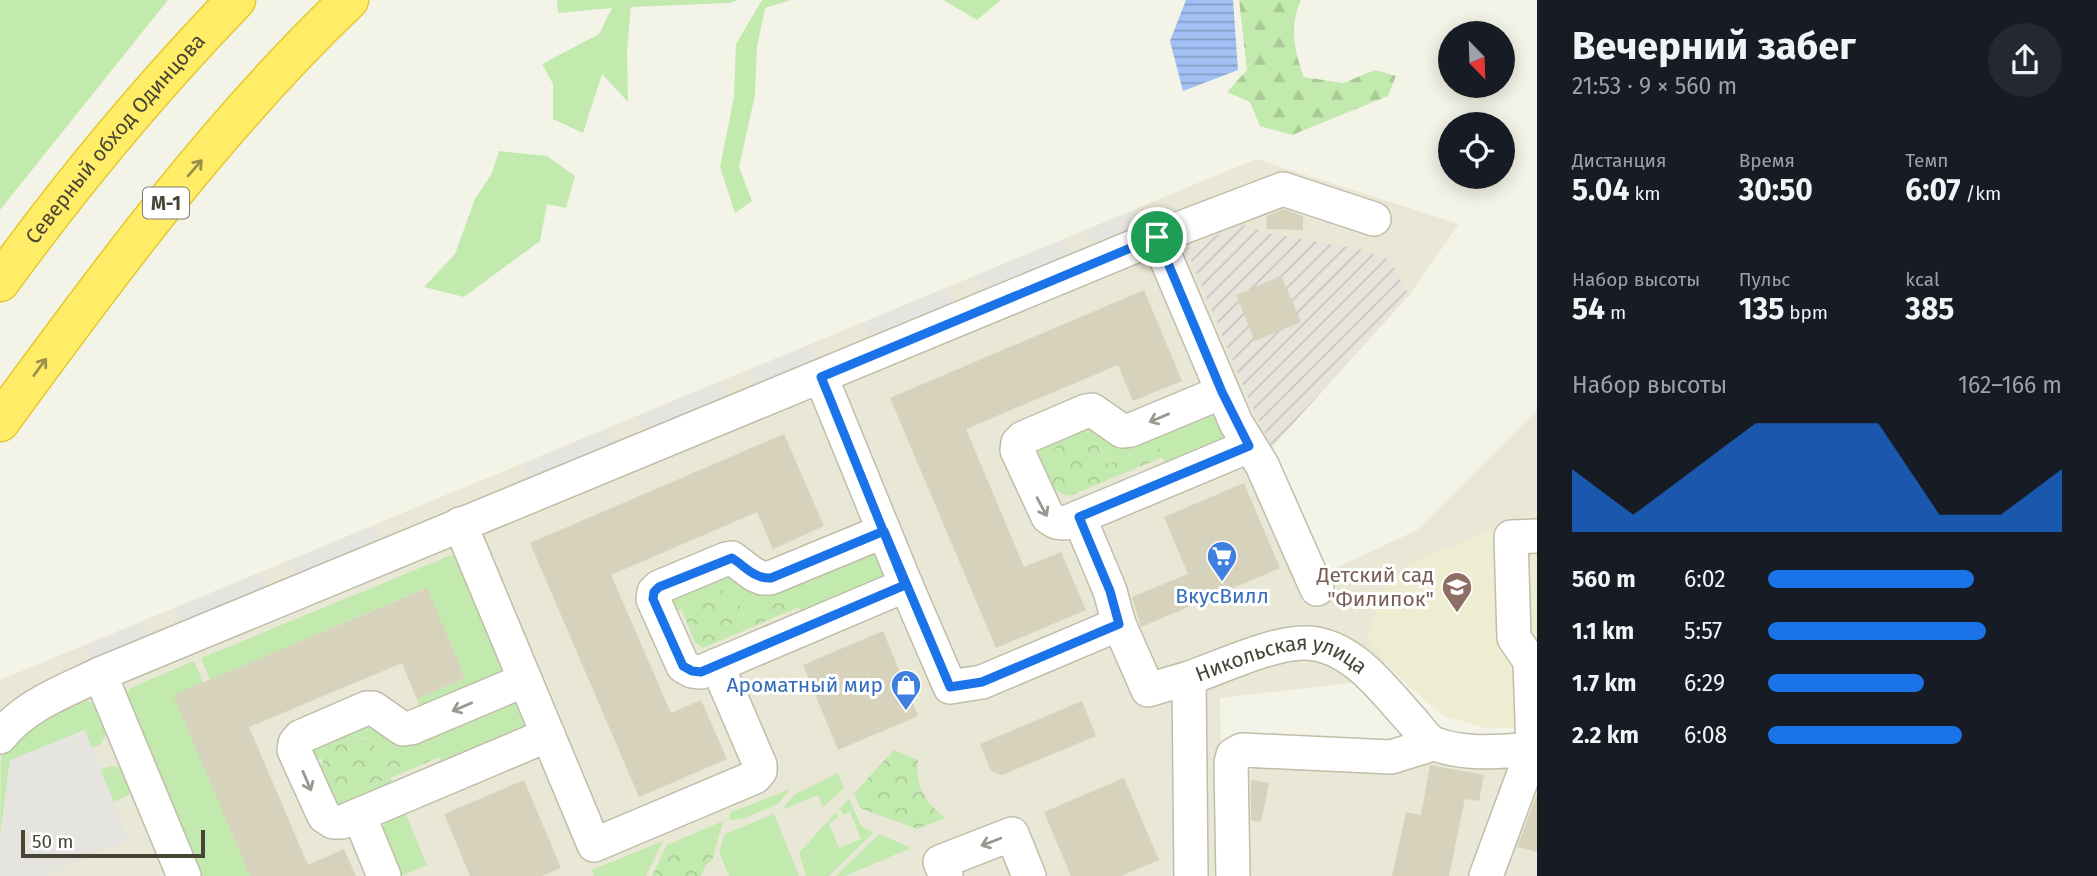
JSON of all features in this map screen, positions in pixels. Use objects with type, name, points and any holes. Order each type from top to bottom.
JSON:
[{"type":"highway","name":"Северный обход Одинцова","points":[[0,282],[109,143],[197,40],[236,0]]},
{"type":"highway","name":"М-1","points":[[0,422],[85,305],[172,195],[258,95],[349,0]]},
{"type":"street","points":[[0,737],[20,717],[45,699],[100,674],[1157,237],[1283,189],[1374,219]]},
{"type":"street","points":[[1157,237],[1222,392],[1249,446],[1262,465],[1317,589]]},
{"type":"street","points":[[821,377],[905,585],[950,687],[982,682],[1119,624]]},
{"type":"street","points":[[1222,392],[1130,430],[1122,431],[1092,410],[1023,438],[1018,443],[1017,450],[1048,517],[1065,523],[1249,446]]},
{"type":"street","points":[[1079,517],[1110,591],[1119,624],[1148,690],[1189,678]]},
{"type":"street","points":[[460,524],[594,845],[755,777],[760,771],[760,765],[718,665]]},
{"type":"street","points":[[884,531],[771,578],[753,574],[732,558],[659,587],[654,592],[653,599],[683,666],[701,672],[905,585]]},
{"type":"street","points":[[1486,876],[1535,749],[1533,661],[1514,638],[1511,537],[1537,536]]},
{"type":"street","name":"Никольская улица","points":[[1191,876],[1189,678],[1282,646],[1306,643],[1328,646],[1371,677],[1433,744]]},
{"type":"street","points":[[100,674],[184,876]]},
{"type":"street","points":[[525,680],[411,728],[403,729],[373,708],[367,708],[300,737],[294,750],[324,816],[333,822],[342,822],[548,735]]},
{"type":"street","points":[[1233,876],[1231,763],[1233,755],[1242,750],[1391,757],[1433,744],[1471,751],[1535,749]]},
{"type":"street","points":[[359,815],[383,876]]},
{"type":"street","points":[[946,876],[940,862],[1012,834],[1030,876]]},
{"type":"shaded area","points":[[1256,159],[1459,224],[1409,295],[1272,447],[1325,573],[1417,530],[1537,410],[1537,727],[1487,728],[1445,716],[1385,662],[1362,687],[1358,682],[1220,698],[1223,876],[0,876],[0,680]]},
{"type":"shaded area","points":[[1136,210],[1142,224],[1092,245],[1086,231]]},
{"type":"shaded area","points":[[1241,224],[1267,233],[1363,250],[1390,260],[1409,295],[1272,447],[1186,249]]},
{"type":"shaded area","points":[[1065,240],[1071,253],[982,290],[976,276]]},
{"type":"shaded area","points":[[946,289],[952,302],[869,337],[863,323]]},
{"type":"shaded area","points":[[810,345],[816,359],[755,385],[749,371]]},
{"type":"shaded area","points":[[722,382],[728,396],[644,431],[638,417]]},
{"type":"shaded area","points":[[608,430],[613,444],[528,479],[522,465]]},
{"type":"shaded area","name":"Детский сад \"Филипок\"","points":[[1537,512],[1537,727],[1487,728],[1445,716],[1413,690],[1366,640],[1386,587],[1412,562]]},
{"type":"shaded area","points":[[375,526],[381,540],[295,576],[289,562]]},
{"type":"shaded area","points":[[260,574],[266,588],[181,623],[175,609]]},
{"type":"shaded area","points":[[144,622],[150,636],[91,661],[85,647]]},
{"type":"shaded area","points":[[85,730],[129,840],[43,876],[0,876],[0,838],[10,760]]},
{"type":"shaded area","points":[[1537,763],[1537,876],[1243,876],[1241,775],[1262,765]]},
{"type":"green space","points":[[0,0],[168,0],[0,210]]},
{"type":"green space","points":[[557,0],[738,0],[730,3],[631,7],[627,50],[628,102],[602,74],[583,133],[553,119],[553,84],[542,64],[599,34],[612,8],[558,13]]},
{"type":"green space","points":[[762,0],[791,0],[765,8],[757,47],[755,95],[739,167],[752,201],[735,213],[720,167],[734,97],[736,44]]},
{"type":"green space","points":[[943,0],[1001,0],[977,20]]},
{"type":"green space","points":[[1239,0],[1301,0],[1295,19],[1294,38],[1304,77],[1343,83],[1375,70],[1396,76],[1388,96],[1292,135],[1260,126],[1250,102],[1227,92],[1247,70]]},
{"type":"green space","points":[[499,151],[547,156],[575,176],[566,208],[547,204],[540,241],[464,297],[424,287],[455,254],[475,199],[492,173]]},
{"type":"green space","points":[[1211,413],[1217,415],[1225,435],[1223,439],[1166,465],[1157,444],[1108,464],[1100,447],[1047,466],[1048,477],[1055,490],[1046,493],[1035,460],[1040,445],[1084,423]]},
{"type":"green space","points":[[1075,438],[1096,445],[1108,464],[1157,444],[1163,457],[1069,496],[1055,489],[1047,469],[1050,454],[1057,446]]},
{"type":"green space","points":[[873,553],[879,555],[887,575],[803,616],[793,595],[744,615],[738,603],[725,590],[710,591],[679,603],[681,609],[670,613],[674,596],[723,573]]},
{"type":"green space","points":[[449,556],[455,556],[460,562],[503,669],[502,673],[421,708],[417,699],[465,678],[426,588],[210,680],[201,658]]},
{"type":"green space","points":[[711,588],[723,590],[732,596],[744,615],[793,594],[799,607],[703,648],[695,642],[679,603]]},
{"type":"green space","points":[[194,661],[203,682],[174,696],[250,876],[199,876],[128,705],[126,694],[132,687]]},
{"type":"green space","points":[[74,700],[88,701],[98,706],[107,732],[101,744],[92,748],[84,730],[10,761],[0,838],[1,754],[12,738]]},
{"type":"green space","points":[[513,702],[520,705],[528,724],[525,729],[443,765],[434,744],[385,764],[372,743],[358,737],[320,752],[322,758],[311,763],[314,745],[364,722]]},
{"type":"green space","points":[[352,737],[373,744],[385,764],[434,744],[440,757],[344,797],[335,791],[319,752]]},
{"type":"green space","points":[[894,750],[918,760],[918,778],[923,793],[932,806],[946,818],[917,829],[860,808],[854,793]]},
{"type":"green space","points":[[324,762],[335,791],[344,797],[391,778],[395,787],[338,807],[313,767]]},
{"type":"green space","points":[[113,766],[123,768],[132,788],[128,795],[114,802],[100,769]]},
{"type":"green space","points":[[838,773],[844,788],[823,807],[818,795],[782,810],[794,795]]},
{"type":"green space","points":[[790,789],[778,804],[742,819],[729,820],[731,812]]},
{"type":"green space","points":[[849,799],[861,826],[873,833],[829,876],[806,876],[799,853],[836,812],[838,817],[829,824],[839,848],[861,839],[850,812],[843,815],[840,808]]},
{"type":"green space","points":[[404,810],[427,865],[401,876],[383,828],[385,821]]},
{"type":"green space","points":[[774,814],[799,876],[729,876],[719,852],[725,834]]},
{"type":"green space","points":[[723,821],[719,836],[659,861],[667,845]]},
{"type":"green space","points":[[879,834],[911,848],[845,876],[836,876]]},
{"type":"green space","points":[[719,836],[712,860],[705,866],[701,876],[652,876],[659,861]]},
{"type":"green space","points":[[663,841],[646,876],[594,876],[592,870]]},
{"type":"water","points":[[1186,0],[1233,0],[1238,70],[1183,91],[1170,41]]},
{"type":"building","points":[[1283,209],[1303,216],[1303,230],[1266,229],[1267,216]]},
{"type":"building","points":[[1281,276],[1301,322],[1255,341],[1236,295]]},
{"type":"building","points":[[1144,290],[1182,381],[1133,401],[1118,365],[966,429],[1024,567],[1061,552],[1086,610],[996,648],[890,398]]},
{"type":"building","points":[[784,434],[824,526],[773,549],[757,512],[611,575],[671,713],[701,700],[727,759],[639,797],[530,543]]},
{"type":"building","points":[[1244,483],[1280,568],[1141,627],[1132,597],[1188,574],[1164,517]]},
{"type":"building","points":[[427,588],[465,678],[417,699],[402,663],[249,727],[308,865],[344,849],[356,876],[250,876],[173,695]]},
{"type":"building","points":[[883,631],[918,716],[838,750],[803,665]]},
{"type":"building","points":[[1082,701],[1096,736],[1002,775],[991,771],[980,744]]},
{"type":"building","points":[[1430,765],[1484,775],[1479,801],[1465,799],[1449,876],[1392,876],[1406,812],[1421,815]]},
{"type":"building","points":[[1124,778],[1159,860],[1121,876],[1071,876],[1044,812]]},
{"type":"building","points":[[524,780],[561,868],[542,876],[470,876],[444,814]]},
{"type":"building","points":[[1251,780],[1269,783],[1261,822],[1251,820]]},
{"type":"building","points":[[1537,794],[1537,852],[1517,847]]},
{"type":"place","name":"ВкусВилл","points":[[1222,583]]},
{"type":"place","name":"Детский сад \"Филипок\"","points":[[1457,614]]},
{"type":"place","name":"Ароматный мир","points":[[906,712]]},
{"type":"route","points":[[1157,237],[821,377],[884,531],[905,585],[701,672],[683,666],[653,599],[654,592],[659,587],[732,558],[753,574],[771,578],[884,531],[950,687],[982,682],[1119,624],[1110,591],[1079,517],[1249,446],[1222,392],[1157,237]]}]
